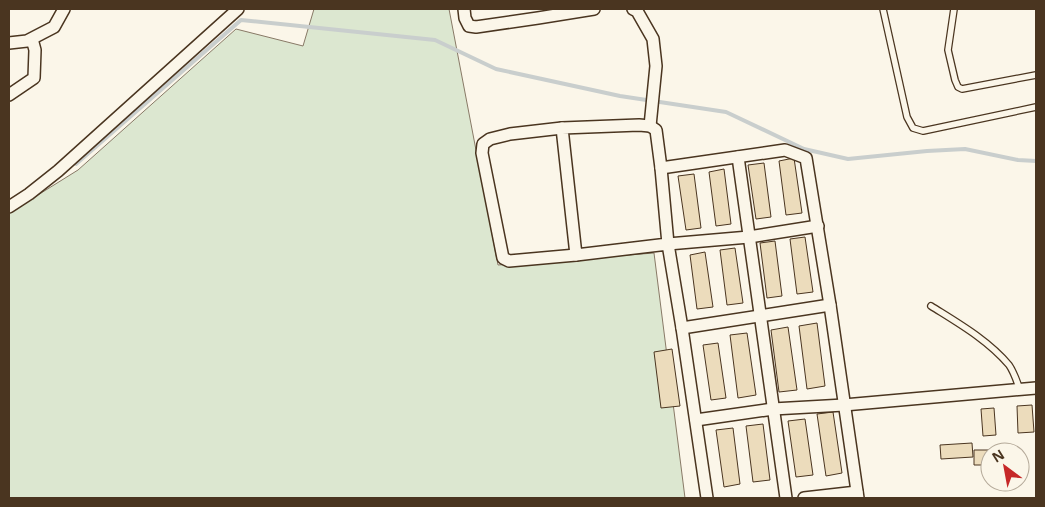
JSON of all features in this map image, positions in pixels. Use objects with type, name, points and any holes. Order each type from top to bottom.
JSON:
[{"type":"street","points":[[9,43],[27,41],[54,27],[64,9]]},
{"type":"street","points":[[9,207],[58,172],[238,9]]},
{"type":"street","points":[[464,9],[465,18],[470,26],[476,27],[538,14],[594,9]]},
{"type":"street","points":[[633,9],[637,11],[653,39],[656,79],[651,121],[656,130],[668,244],[707,498]]},
{"type":"street","points":[[9,95],[34,78],[35,50],[32,39]]},
{"type":"street","points":[[651,121],[510,134],[490,139],[483,144],[482,153],[503,258],[509,261],[576,255],[749,237],[818,226]]},
{"type":"street","points":[[562,128],[576,255]]},
{"type":"street","points":[[661,168],[785,150],[806,158],[858,495],[804,498]]},
{"type":"street","points":[[738,157],[786,498]]},
{"type":"street","points":[[682,328],[830,305]]},
{"type":"street","points":[[696,420],[773,409],[844,405],[1036,388]]},
{"type":"lane","points":[[882,9],[907,117],[913,128],[923,131],[1036,107]]},
{"type":"lane","points":[[954,9],[948,50],[958,87],[962,89],[1036,75]]},
{"type":"lane","points":[[931,306],[968,329],[991,348],[1010,366],[1020,390]]},
{"type":"green space","points":[[314,9],[449,9],[498,265],[654,253],[685,498],[9,498],[9,213],[78,170],[236,29],[303,46]]},
{"type":"building","points":[[794,158],[802,213],[786,215],[779,161]]},
{"type":"building","points":[[764,163],[771,217],[756,219],[748,165]]},
{"type":"building","points":[[724,169],[731,224],[716,226],[709,172]]},
{"type":"building","points":[[694,174],[701,228],[686,230],[678,176]]},
{"type":"building","points":[[805,237],[813,292],[797,294],[790,239]]},
{"type":"building","points":[[775,241],[782,296],[767,298],[760,243]]},
{"type":"building","points":[[735,248],[743,303],[727,305],[720,250]]},
{"type":"building","points":[[705,252],[713,307],[697,309],[690,255]]},
{"type":"building","points":[[817,323],[825,386],[807,389],[799,326]]},
{"type":"building","points":[[788,327],[797,390],[779,392],[771,330]]},
{"type":"building","points":[[747,333],[756,395],[738,398],[730,335]]},
{"type":"building","points":[[718,343],[726,398],[711,400],[703,345]]},
{"type":"building","points":[[672,349],[680,406],[661,408],[654,352]]},
{"type":"building","points":[[1032,405],[1034,432],[1018,433],[1017,406]]},
{"type":"building","points":[[994,408],[996,435],[983,436],[981,409]]},
{"type":"building","points":[[833,412],[842,473],[826,476],[817,414]]},
{"type":"building","points":[[805,419],[813,475],[796,477],[788,421]]},
{"type":"building","points":[[763,424],[770,480],[753,482],[746,426]]},
{"type":"building","points":[[733,428],[740,484],[724,487],[716,430]]},
{"type":"building","points":[[972,443],[973,457],[941,459],[940,445]]},
{"type":"building","points":[[974,450],[980,450],[980,465],[974,465]]},
{"type":"waterway","points":[[76,164],[241,20],[435,40],[496,69],[620,96],[726,112],[804,149],[848,159],[965,149],[1018,160],[1036,161]]}]
